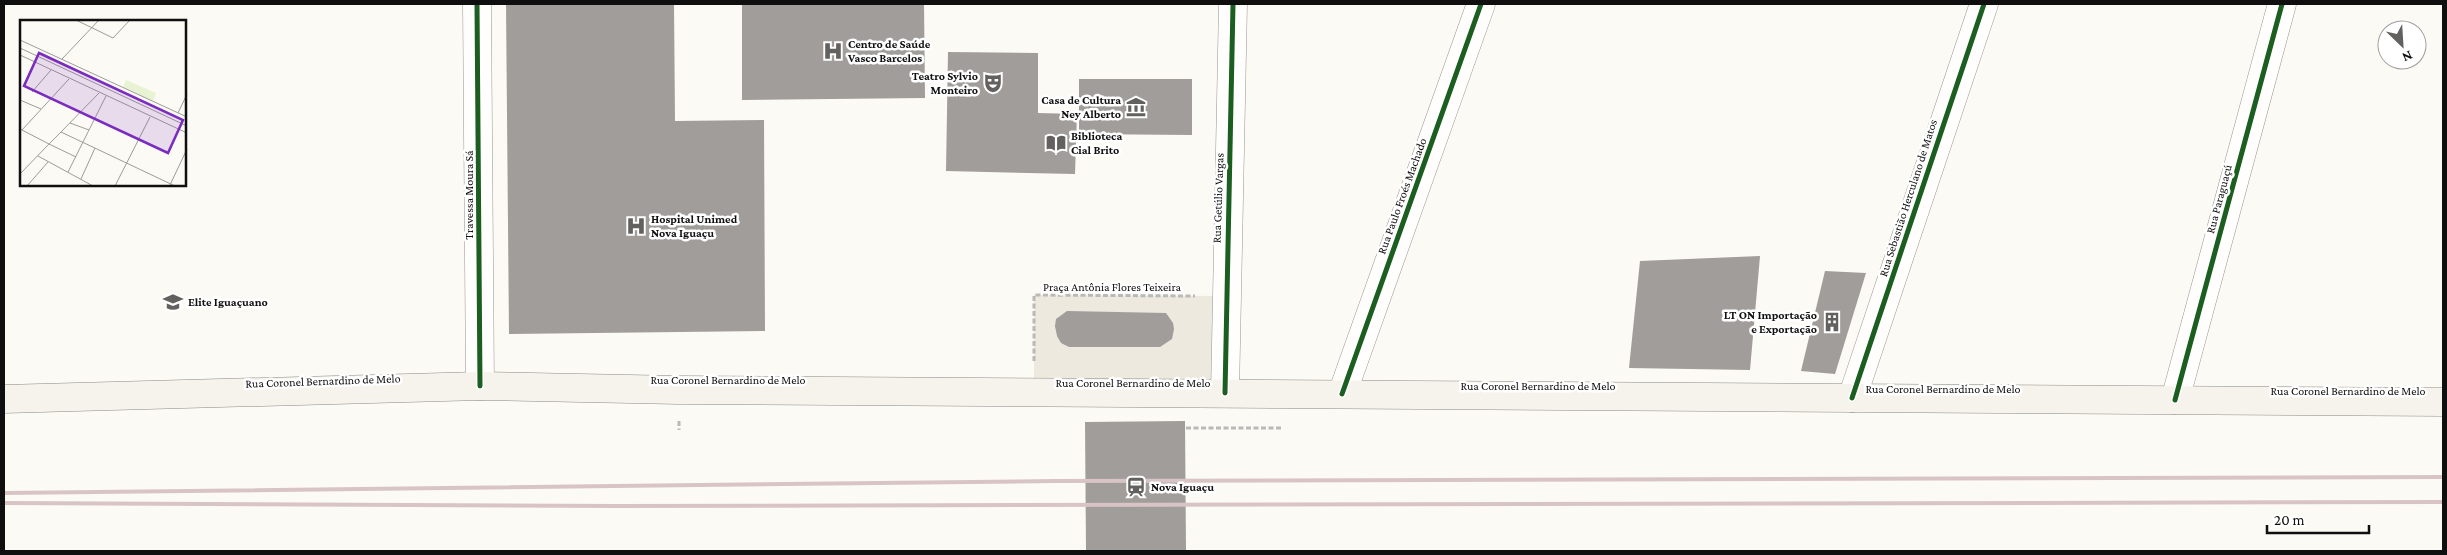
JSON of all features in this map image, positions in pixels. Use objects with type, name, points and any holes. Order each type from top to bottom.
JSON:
[{"type":"main road","name":"Rua Coronel Bernardino de Melo","points":[[4,399],[480,386],[2443,402]]},
{"type":"street","name":"Travessa Moura Sá","points":[[477,4],[480,386]]},
{"type":"street","name":"Rua Getúlio Vargas","points":[[1225,393],[1233,4]]},
{"type":"street","name":"Rua Paulo Froés Machado","points":[[1342,394],[1481,4]]},
{"type":"street","name":"Rua Sebastião Herculano de Matos","points":[[1852,398],[1984,4]]},
{"type":"street","name":"Rua Paraguaçú","points":[[2175,400],[2282,4]]},
{"type":"shaded area","points":[[1034,295],[1225,296],[1225,393],[1034,392]]},
{"type":"building","name":"Hospital Unimed Nova Iguaçu","points":[[506,4],[674,4],[675,121],[764,120],[765,331],[509,334]]},
{"type":"building","name":"Centro de Saúde Vasco Barcelos","points":[[742,4],[924,4],[925,98],[742,100]]},
{"type":"building","name":"Teatro Sylvio Monteiro","points":[[948,52],[1038,53],[1038,113],[1077,114],[1075,174],[946,171]]},
{"type":"building","name":"Casa de Cultura Ney Alberto","points":[[1079,79],[1192,79],[1192,135],[1079,134]]},
{"type":"building","points":[[1760,256],[1750,370],[1629,368],[1640,261]]},
{"type":"building","name":"LT ON Importação e Exportação","points":[[1825,271],[1866,273],[1835,374],[1801,371]]},
{"type":"building","points":[[1067,311],[1166,313],[1173,323],[1172,339],[1160,347],[1069,347],[1061,343],[1055,326],[1056,319]]},
{"type":"building","name":"Nova Iguaçu","points":[[1185,421],[1186,551],[1086,551],[1085,422]]},
{"type":"railway","points":[[4,493],[1056,481],[2443,477]]},
{"type":"railway","points":[[4,503],[615,506],[2443,502]]},
{"type":"cycle path","points":[[477,4],[480,386]]},
{"type":"cycle path","points":[[1225,393],[1233,4]]},
{"type":"cycle path","points":[[1342,394],[1481,4]]},
{"type":"cycle path","points":[[1852,398],[1984,4]]},
{"type":"cycle path","points":[[2175,400],[2282,4]]},
{"type":"place","name":"Centro de Saúde Vasco Barcelos","points":[[833,51]]},
{"type":"place","name":"Teatro Sylvio Monteiro","points":[[993,83]]},
{"type":"place","name":"Casa de Cultura Ney Alberto","points":[[1136,107]]},
{"type":"place","name":"Biblioteca Cial Brito","points":[[1056,143]]},
{"type":"place","name":"Hospital Unimed Nova Iguaçu","points":[[636,226]]},
{"type":"place","name":"Elite Iguaçuano","points":[[173,302]]},
{"type":"place","name":"LT ON Importação e Exportação","points":[[1832,322]]},
{"type":"place","name":"Nova Iguaçu","points":[[1136,487]]}]
